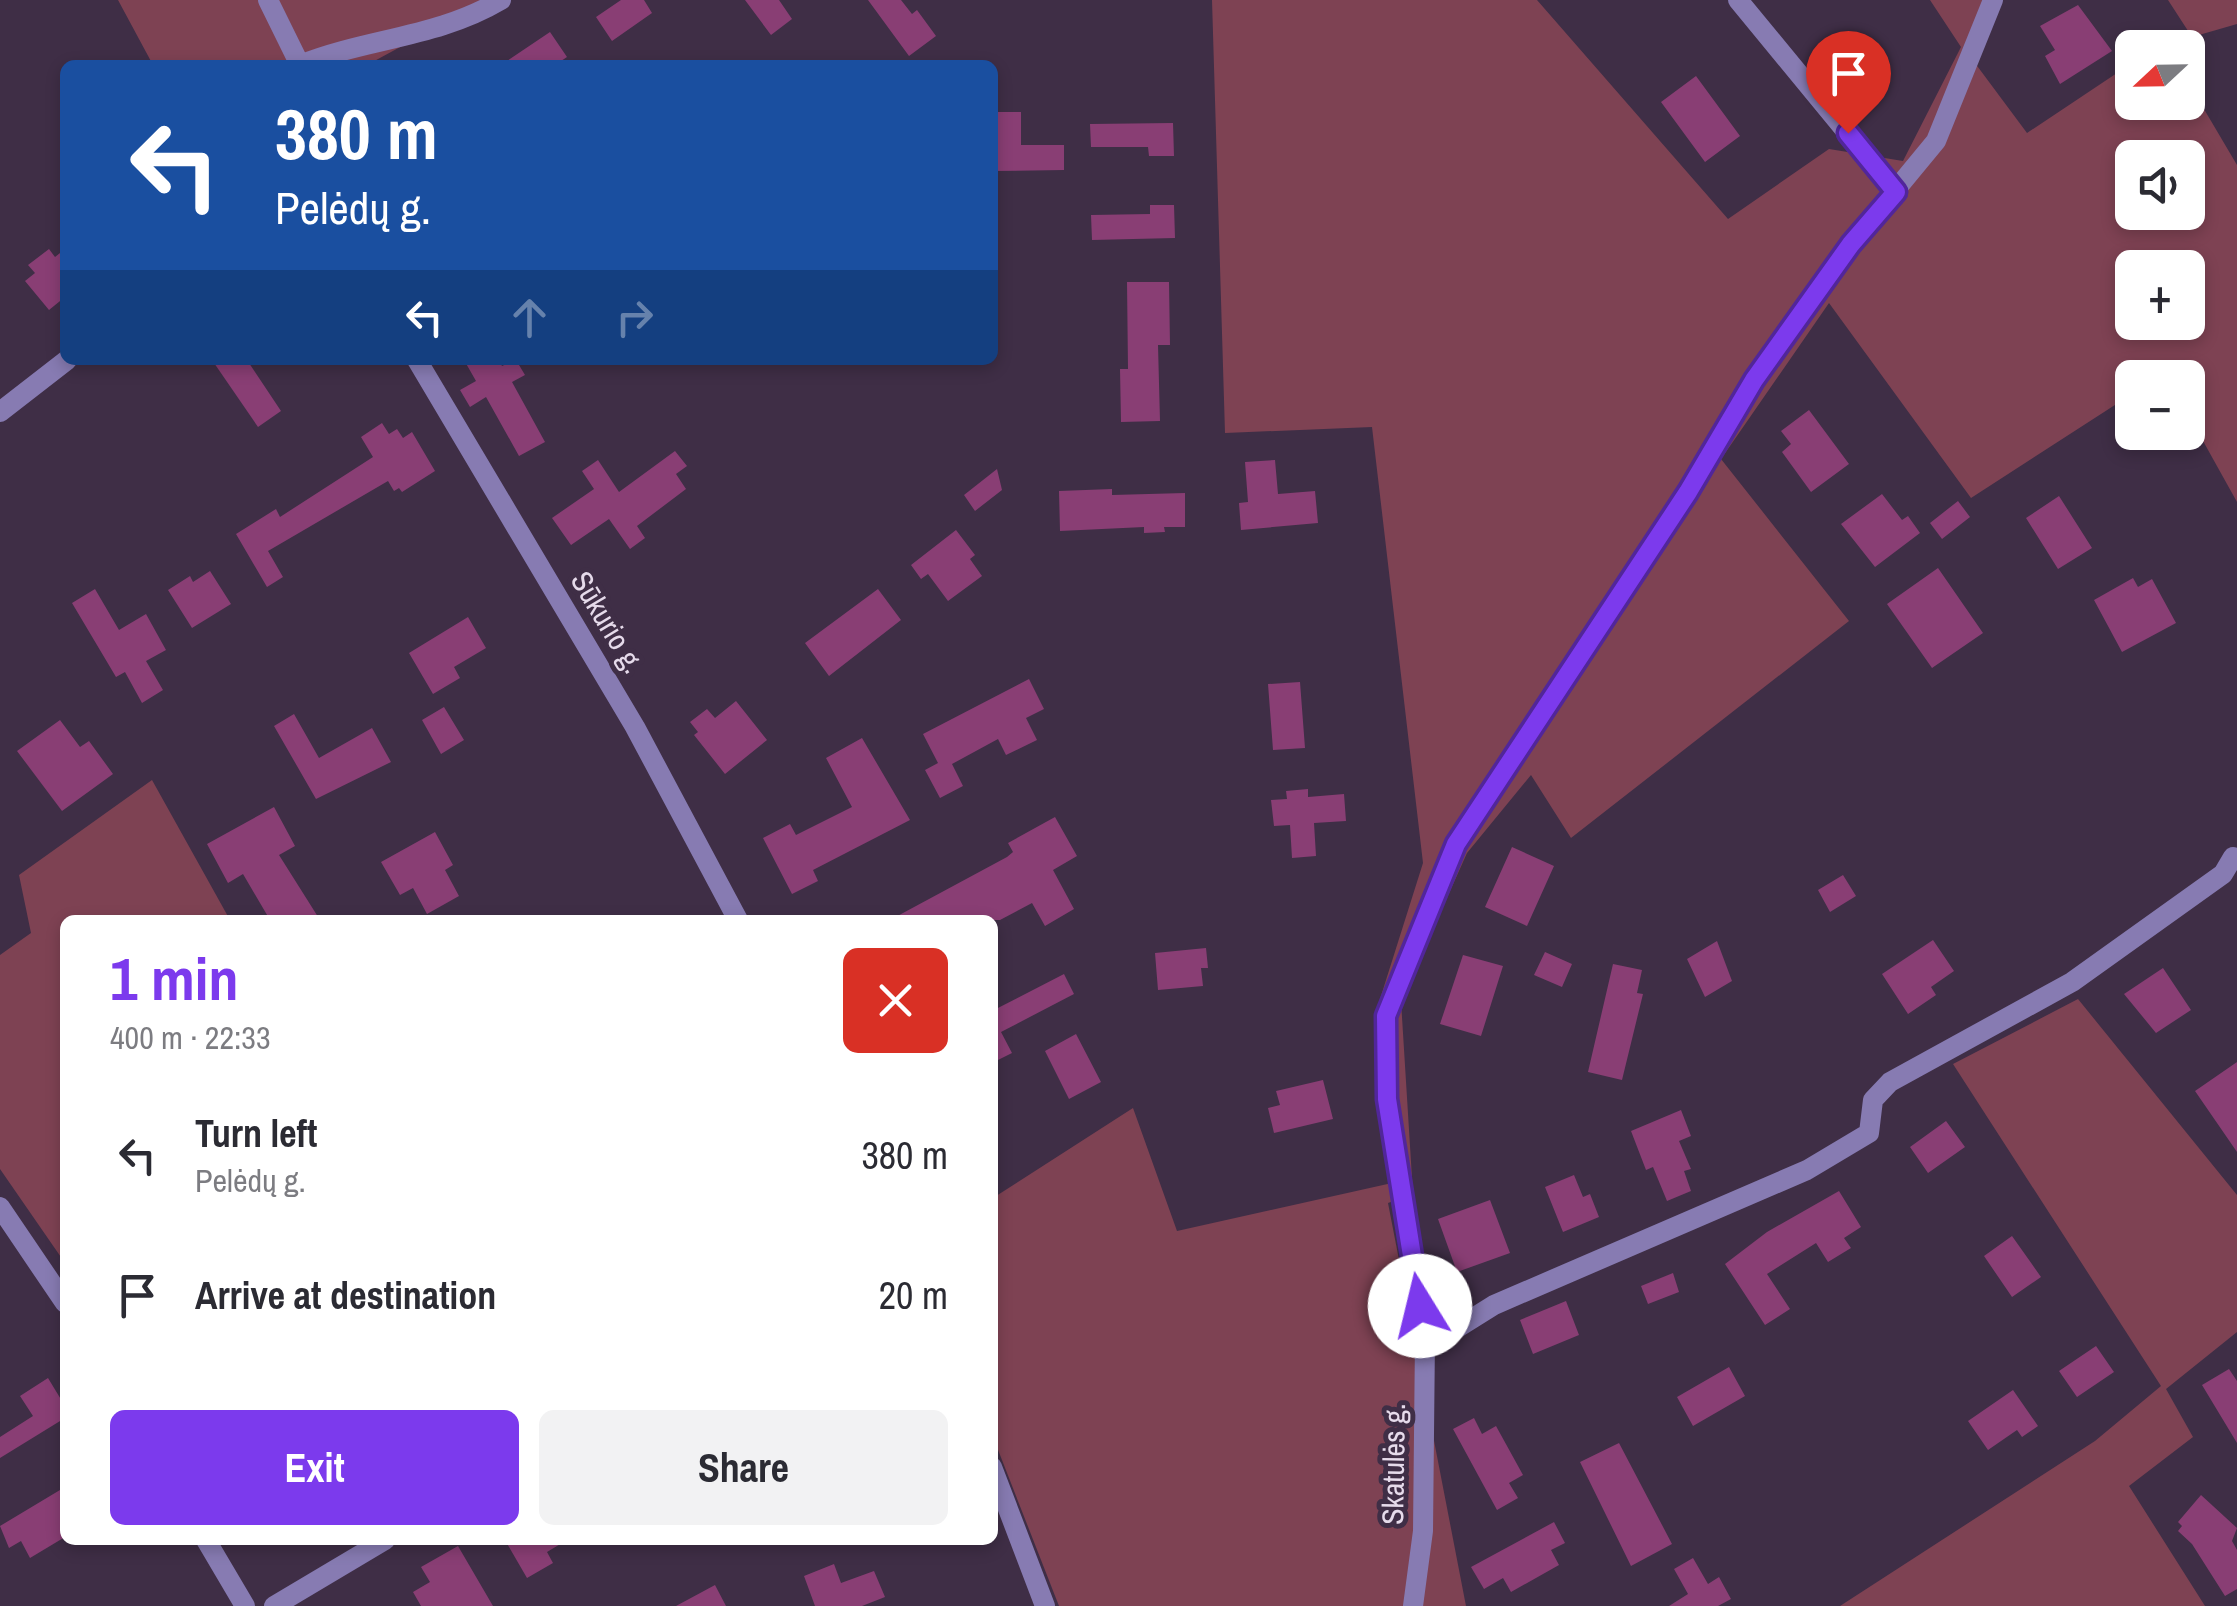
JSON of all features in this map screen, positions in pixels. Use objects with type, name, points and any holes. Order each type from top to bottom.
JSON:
[{"type":"street","points":[[268,0],[298,60]]},
{"type":"street","points":[[313,60],[336,51],[452,26],[501,0]]},
{"type":"street","points":[[1738,0],[1896,192]]},
{"type":"street","name":"Skatulės g.","points":[[1413,1606],[1423,1531],[1425,1338],[1387,1099],[1386,1016],[1456,844],[1509,758],[1688,492],[1754,380],[1851,244],[1936,142],[1994,0]]},
{"type":"street","points":[[0,412],[61,365]]},
{"type":"street","name":"Sūkurio g.","points":[[420,365],[635,726],[735,915]]},
{"type":"street","points":[[1425,1338],[1446,1336],[1494,1306],[1807,1170],[1869,1134],[1873,1100],[1890,1082],[2072,982],[2224,874],[2233,857]]},
{"type":"street","points":[[0,1207],[60,1296]]},
{"type":"street","points":[[998,1483],[1045,1606]]},
{"type":"street","points":[[209,1545],[245,1606]]},
{"type":"street","points":[[274,1606],[377,1545]]},
{"type":"shaded area","points":[[118,0],[487,0],[376,60],[150,60]]},
{"type":"shaded area","points":[[1212,0],[1537,0],[1728,219],[1829,149],[1903,161],[1961,47],[1930,0],[1986,0],[1969,55],[2027,133],[2115,74],[2115,120],[2205,120],[2205,111],[2237,165],[2237,502],[2205,445],[2205,360],[2115,360],[2115,405],[1971,498],[1829,303],[1721,459],[1849,621],[1571,838],[1531,775],[1467,853],[1401,1001],[1413,1194],[1388,1203],[1466,1606],[1059,1606],[998,1450],[998,1195],[1133,1108],[1177,1231],[1392,1183],[1374,1018],[1423,863],[1372,427],[1225,433]]},
{"type":"shaded area","points":[[2168,0],[2237,0],[2237,24],[2205,33],[2205,30],[2187,30]]},
{"type":"shaded area","points":[[152,780],[227,915],[60,915],[60,1256],[0,1169],[0,955],[31,933],[19,875]]},
{"type":"shaded area","points":[[2078,999],[2237,1195],[2237,1332],[2166,1389],[2193,1437],[2129,1486],[2205,1606],[1840,1606],[2095,1441],[2161,1386],[1953,1064]]},
{"type":"building","points":[[621,0],[644,0],[652,13],[612,41],[596,17]]},
{"type":"building","points":[[745,0],[779,0],[792,19],[771,35]]},
{"type":"building","points":[[868,0],[901,0],[912,14],[917,10],[936,36],[909,56]]},
{"type":"building","points":[[2078,5],[2112,51],[2060,84],[2045,56],[2055,50],[2040,26]]},
{"type":"building","points":[[550,32],[567,57],[562,60],[508,60]]},
{"type":"building","points":[[1696,76],[1740,136],[1705,162],[1661,102]]},
{"type":"building","points":[[998,112],[1021,112],[1021,145],[1064,145],[1064,170],[998,171]]},
{"type":"building","points":[[1173,123],[1174,156],[1149,156],[1148,147],[1091,147],[1090,124]]},
{"type":"building","points":[[1150,205],[1174,205],[1175,238],[1092,240],[1091,215],[1150,214]]},
{"type":"building","points":[[49,249],[55,257],[60,253],[60,301],[49,310],[25,281],[35,273],[28,265]]},
{"type":"building","points":[[1127,282],[1169,282],[1170,345],[1158,345],[1160,421],[1121,422],[1120,369],[1128,369]]},
{"type":"building","points":[[215,365],[250,365],[281,411],[258,427]]},
{"type":"building","points":[[467,365],[519,365],[525,375],[512,382],[545,442],[519,456],[486,397],[470,407],[460,390],[476,381]]},
{"type":"building","points":[[1809,410],[1849,464],[1811,492],[1782,452],[1791,444],[1781,431]]},
{"type":"building","points":[[382,423],[389,434],[397,429],[403,438],[412,432],[435,471],[402,492],[399,488],[394,491],[388,481],[268,551],[283,577],[267,587],[236,534],[276,509],[280,517],[373,457],[361,437]]},
{"type":"building","points":[[675,451],[687,466],[676,474],[686,489],[637,526],[645,538],[630,549],[609,519],[571,545],[552,518],[594,489],[582,471],[598,460],[619,492]]},
{"type":"building","points":[[1275,460],[1278,494],[1315,491],[1318,523],[1241,530],[1239,503],[1248,502],[1245,462]]},
{"type":"building","points":[[997,469],[1002,490],[975,511],[964,495]]},
{"type":"building","points":[[1112,489],[1112,495],[1185,493],[1185,527],[1164,527],[1165,532],[1144,533],[1144,527],[1060,531],[1059,491]]},
{"type":"building","points":[[1882,494],[1902,520],[1908,516],[1920,533],[1875,567],[1841,524]]},
{"type":"building","points":[[2059,496],[2092,548],[2058,569],[2026,518]]},
{"type":"building","points":[[1958,501],[1970,517],[1942,539],[1930,523]]},
{"type":"building","points":[[956,530],[975,555],[970,559],[982,576],[948,601],[928,574],[921,579],[911,565]]},
{"type":"building","points":[[1938,568],[1983,633],[1932,668],[1887,604]]},
{"type":"building","points":[[210,571],[231,604],[192,628],[168,590],[190,576],[193,582]]},
{"type":"building","points":[[2133,578],[2138,587],[2152,579],[2176,623],[2122,652],[2094,600]]},
{"type":"building","points":[[95,589],[119,630],[146,614],[166,650],[146,661],[163,690],[142,703],[125,672],[116,677],[72,603]]},
{"type":"building","points":[[878,589],[901,620],[829,676],[805,643]]},
{"type":"building","points":[[468,617],[486,648],[454,667],[460,678],[433,694],[409,653]]},
{"type":"building","points":[[1029,679],[1044,709],[1026,718],[1037,740],[1006,755],[998,739],[952,764],[963,786],[940,798],[925,770],[938,763],[923,734]]},
{"type":"building","points":[[1300,682],[1305,748],[1273,750],[1268,684]]},
{"type":"building","points":[[736,701],[767,740],[725,774],[694,735],[698,732],[690,722],[707,709],[715,718]]},
{"type":"building","points":[[444,707],[464,740],[441,754],[422,720]]},
{"type":"building","points":[[294,714],[319,758],[372,728],[391,762],[316,799],[274,726]]},
{"type":"building","points":[[60,720],[80,747],[89,741],[113,774],[62,811],[17,751]]},
{"type":"building","points":[[862,738],[910,820],[813,870],[818,881],[792,894],[763,838],[790,824],[796,835],[852,807],[826,758]]},
{"type":"building","points":[[1308,789],[1308,797],[1344,794],[1346,821],[1314,823],[1316,856],[1292,858],[1290,825],[1274,826],[1271,800],[1287,799],[1286,791]]},
{"type":"building","points":[[274,807],[295,846],[279,855],[317,915],[267,915],[243,874],[228,883],[207,844]]},
{"type":"building","points":[[1055,817],[1077,856],[1053,870],[1074,909],[1045,926],[1032,903],[1000,920],[998,915],[899,915],[1007,857],[1013,852],[1008,843]]},
{"type":"building","points":[[435,832],[453,865],[445,870],[459,896],[427,914],[413,888],[400,895],[381,862]]},
{"type":"building","points":[[1512,847],[1554,866],[1527,926],[1485,907]]},
{"type":"building","points":[[1843,875],[1856,896],[1830,912],[1818,890]]},
{"type":"building","points":[[1933,940],[1954,971],[1931,987],[1936,995],[1908,1014],[1882,974]]},
{"type":"building","points":[[1717,941],[1732,981],[1705,997],[1687,959]]},
{"type":"building","points":[[1206,948],[1208,968],[1201,968],[1203,986],[1158,990],[1155,953]]},
{"type":"building","points":[[1545,952],[1572,964],[1562,987],[1534,975]]},
{"type":"building","points":[[1463,955],[1503,966],[1481,1036],[1440,1024]]},
{"type":"building","points":[[1613,964],[1642,970],[1637,993],[1643,994],[1622,1080],[1588,1072]]},
{"type":"building","points":[[2163,968],[2191,1010],[2156,1033],[2124,994]]},
{"type":"building","points":[[1064,974],[1074,994],[1001,1032],[1012,1053],[998,1060],[998,1008]]},
{"type":"building","points":[[1076,1034],[1101,1082],[1069,1099],[1045,1051]]},
{"type":"building","points":[[2237,1062],[2237,1152],[2195,1091]]},
{"type":"building","points":[[1323,1080],[1333,1119],[1274,1133],[1268,1108],[1280,1105],[1276,1091]]},
{"type":"building","points":[[1681,1110],[1691,1136],[1679,1141],[1691,1169],[1684,1171],[1691,1191],[1667,1201],[1653,1167],[1646,1170],[1631,1131]]},
{"type":"building","points":[[1946,1121],[1965,1147],[1928,1173],[1910,1147]]},
{"type":"building","points":[[1574,1175],[1583,1197],[1590,1194],[1599,1217],[1563,1232],[1545,1187]]},
{"type":"building","points":[[1839,1191],[1861,1227],[1844,1238],[1851,1248],[1828,1262],[1816,1243],[1767,1274],[1790,1309],[1765,1325],[1725,1264],[1767,1232]]},
{"type":"building","points":[[1490,1200],[1510,1253],[1457,1272],[1438,1219]]},
{"type":"building","points":[[2012,1236],[2041,1277],[2012,1297],[1984,1256]]},
{"type":"building","points":[[1673,1273],[1679,1292],[1648,1304],[1641,1286]]},
{"type":"building","points":[[1566,1301],[1579,1335],[1533,1354],[1520,1320]]},
{"type":"building","points":[[2096,1346],[2114,1372],[2077,1397],[2059,1371]]},
{"type":"building","points":[[1729,1367],[1745,1396],[1693,1426],[1677,1397]]},
{"type":"building","points":[[2229,1369],[2237,1381],[2237,1443],[2202,1385]]},
{"type":"building","points":[[48,1378],[60,1398],[60,1421],[0,1458],[0,1437],[33,1416],[20,1396]]},
{"type":"building","points":[[2013,1390],[2038,1426],[2022,1437],[2017,1430],[1988,1450],[1968,1421]]},
{"type":"building","points":[[1474,1418],[1482,1434],[1496,1426],[1523,1475],[1509,1483],[1518,1498],[1497,1510],[1453,1429]]},
{"type":"building","points":[[1619,1443],[1672,1544],[1631,1566],[1580,1462]]},
{"type":"building","points":[[60,1490],[60,1540],[30,1558],[21,1541],[9,1548],[0,1526]]},
{"type":"building","points":[[2201,1495],[2237,1528],[2232,1541],[2237,1550],[2237,1589],[2225,1596],[2192,1544],[2178,1531],[2182,1526],[2178,1522]]},
{"type":"building","points":[[1554,1522],[1565,1543],[1551,1550],[1559,1565],[1511,1592],[1503,1578],[1484,1589],[1471,1567]]},
{"type":"building","points":[[508,1545],[559,1545],[547,1552],[553,1563],[527,1578]]},
{"type":"building","points":[[458,1546],[493,1606],[421,1606],[413,1592],[430,1582],[421,1567]]},
{"type":"building","points":[[1693,1558],[1708,1584],[1719,1577],[1731,1599],[1718,1606],[1669,1606],[1688,1594],[1674,1569]]},
{"type":"building","points":[[834,1564],[841,1583],[874,1571],[885,1597],[862,1606],[815,1606],[804,1576]]},
{"type":"building","points":[[715,1585],[726,1606],[676,1606]]},
{"type":"route","points":[[1420,1306],[1387,1099],[1386,1016],[1456,844],[1509,758],[1688,492],[1754,380],[1851,244],[1896,192],[1848,133]]}]
